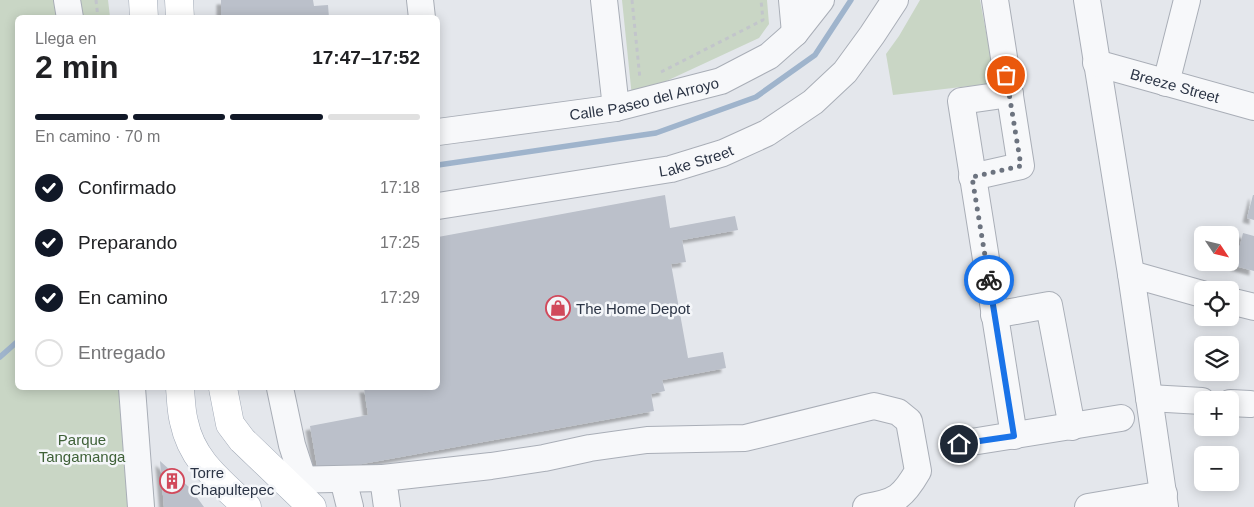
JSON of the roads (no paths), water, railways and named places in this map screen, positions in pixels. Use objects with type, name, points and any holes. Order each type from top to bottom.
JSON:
[{"type":"main road","points":[[143,0],[144,15]]},
{"type":"main road","points":[[179,0],[180,15]]},
{"type":"main road","points":[[180,390],[183,422],[190,443],[201,462],[247,507]]},
{"type":"main road","points":[[223,390],[230,424],[242,440],[294,479],[312,507]]},
{"type":"street","points":[[67,0],[70,15]]},
{"type":"street","points":[[420,0],[422,15]]},
{"type":"street","points":[[604,0],[616,108]]},
{"type":"street","points":[[792,0],[795,33]]},
{"type":"street","name":"Calle Paseo del Arroyo","points":[[440,132],[616,108],[721,81],[769,56],[795,33],[821,0]]},
{"type":"street","name":"Lake Street","points":[[440,206],[671,169],[723,153],[767,134],[813,102],[845,72],[895,0]]},
{"type":"street","points":[[972,177],[1021,166],[995,0]]},
{"type":"street","points":[[1086,0],[1131,274],[1164,500],[1088,507]]},
{"type":"street","points":[[1166,82],[1187,0]]},
{"type":"street","name":"Breeze Street","points":[[1096,62],[1254,107]]},
{"type":"street","points":[[1010,94],[961,102],[1014,436]]},
{"type":"street","points":[[1131,274],[1194,292]]},
{"type":"street","points":[[1239,303],[1254,307]]},
{"type":"street","points":[[994,315],[1049,305],[1072,427]]},
{"type":"street","points":[[132,390],[141,507]]},
{"type":"street","points":[[280,390],[292,445],[294,479],[383,478],[491,466],[647,440],[744,438],[874,406],[898,412],[909,421],[918,471],[906,491],[886,503],[866,507]]},
{"type":"street","points":[[292,445],[303,442],[306,438],[297,390]]},
{"type":"street","points":[[1149,398],[1194,401]]},
{"type":"street","points":[[959,444],[1121,418]]},
{"type":"street","points":[[383,478],[388,507]]},
{"type":"street","points":[[343,479],[350,507]]},
{"type":"waterway","points":[[440,165],[656,133],[756,97],[815,55],[851,0]]},
{"type":"waterway","points":[[0,357],[15,344]]},
{"type":"place","name":"The Home Depot","points":[[558,308]]},
{"type":"place","name":"Torre Chapultepec","points":[[172,481]]},
{"type":"park label","name":"Parque Tangamanga","points":[[82,448]]}]
